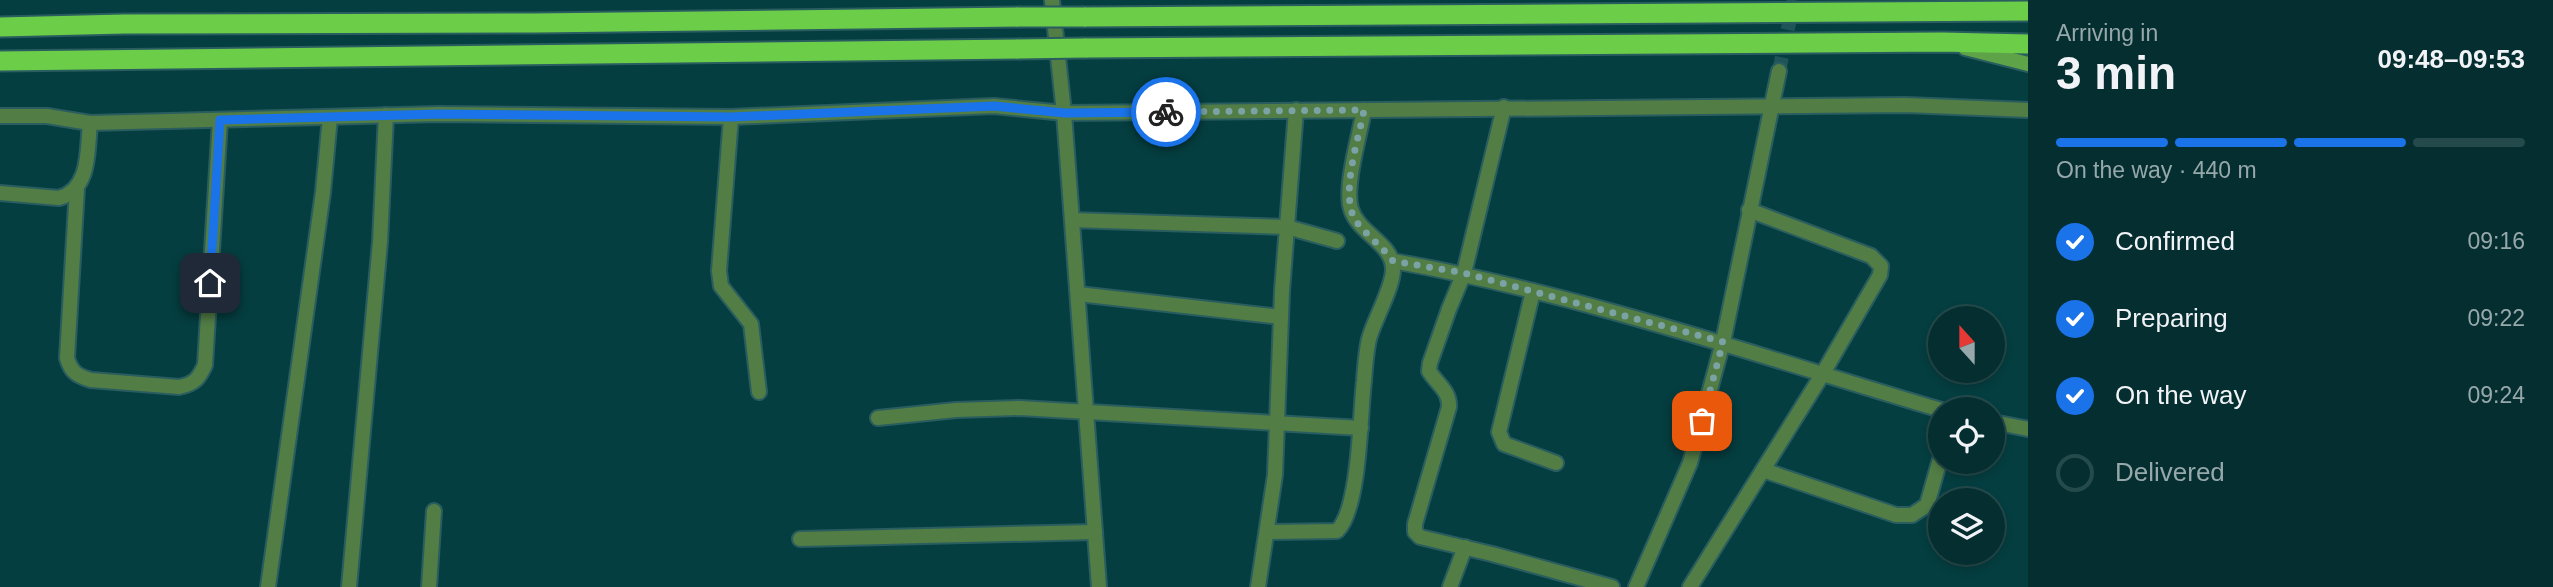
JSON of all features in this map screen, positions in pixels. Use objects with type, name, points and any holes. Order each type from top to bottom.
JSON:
[{"type":"highway","points":[[0,27],[124,23],[535,23],[2023,10]]},
{"type":"highway","points":[[0,61],[1085,48],[1942,42],[2028,44]]},
{"type":"main road","points":[[1942,42],[2028,64]]},
{"type":"street","points":[[1052,0],[1065,113],[1099,587]]},
{"type":"street","points":[[1636,587],[1690,463],[1723,342],[1779,71]]},
{"type":"street","points":[[0,116],[47,116],[90,123],[386,115],[731,117],[994,106],[1065,113],[1772,106],[1951,106],[2028,110]]},
{"type":"street","points":[[1504,107],[1464,273],[1448,309],[1430,363],[1429,371],[1446,391],[1449,407],[1415,532],[1420,537],[1612,587]]},
{"type":"street","points":[[1258,587],[1275,475],[1281,317],[1296,110]]},
{"type":"street","points":[[1267,532],[1337,531],[1343,526],[1357,467],[1369,341],[1394,273],[1393,261],[1384,248],[1356,221],[1350,208],[1349,192],[1364,110]]},
{"type":"street","points":[[349,587],[380,242],[386,115]]},
{"type":"street","points":[[268,587],[323,192],[330,117]]},
{"type":"street","points":[[731,117],[719,271],[721,286],[751,324],[758,392]]},
{"type":"street","points":[[77,188],[67,358],[71,370],[91,380],[179,387],[189,385],[198,380],[205,365],[220,120]]},
{"type":"street","points":[[0,193],[59,198],[69,196],[84,175],[90,123]]},
{"type":"street","points":[[1690,587],[1880,275],[1881,266],[1871,256],[1749,210]]},
{"type":"street","points":[[1072,220],[1287,227],[1337,242]]},
{"type":"street","points":[[1393,261],[1464,273],[1723,342],[1928,406]]},
{"type":"street","points":[[1533,291],[1499,432],[1504,444],[1556,464]]},
{"type":"street","points":[[1077,294],[1281,317]]},
{"type":"street","points":[[878,418],[992,408],[1361,428]]},
{"type":"street","points":[[2005,424],[2028,429]]},
{"type":"street","points":[[1763,470],[1896,515],[1912,515],[1927,505],[1936,474]]},
{"type":"street","points":[[429,587],[434,510]]},
{"type":"street","points":[[800,539],[1095,532]]},
{"type":"street","points":[[1450,587],[1465,547]]},
{"type":"tunnel","points":[[1779,71],[1794,0]]},
{"type":"way so far","points":[[1166,112],[1364,110],[1349,192],[1350,208],[1356,221],[1384,248],[1393,261],[1464,273],[1723,342],[1702,421]]},
{"type":"route","points":[[210,283],[220,120],[439,114],[731,117],[994,106],[1065,113],[1166,112]]}]
